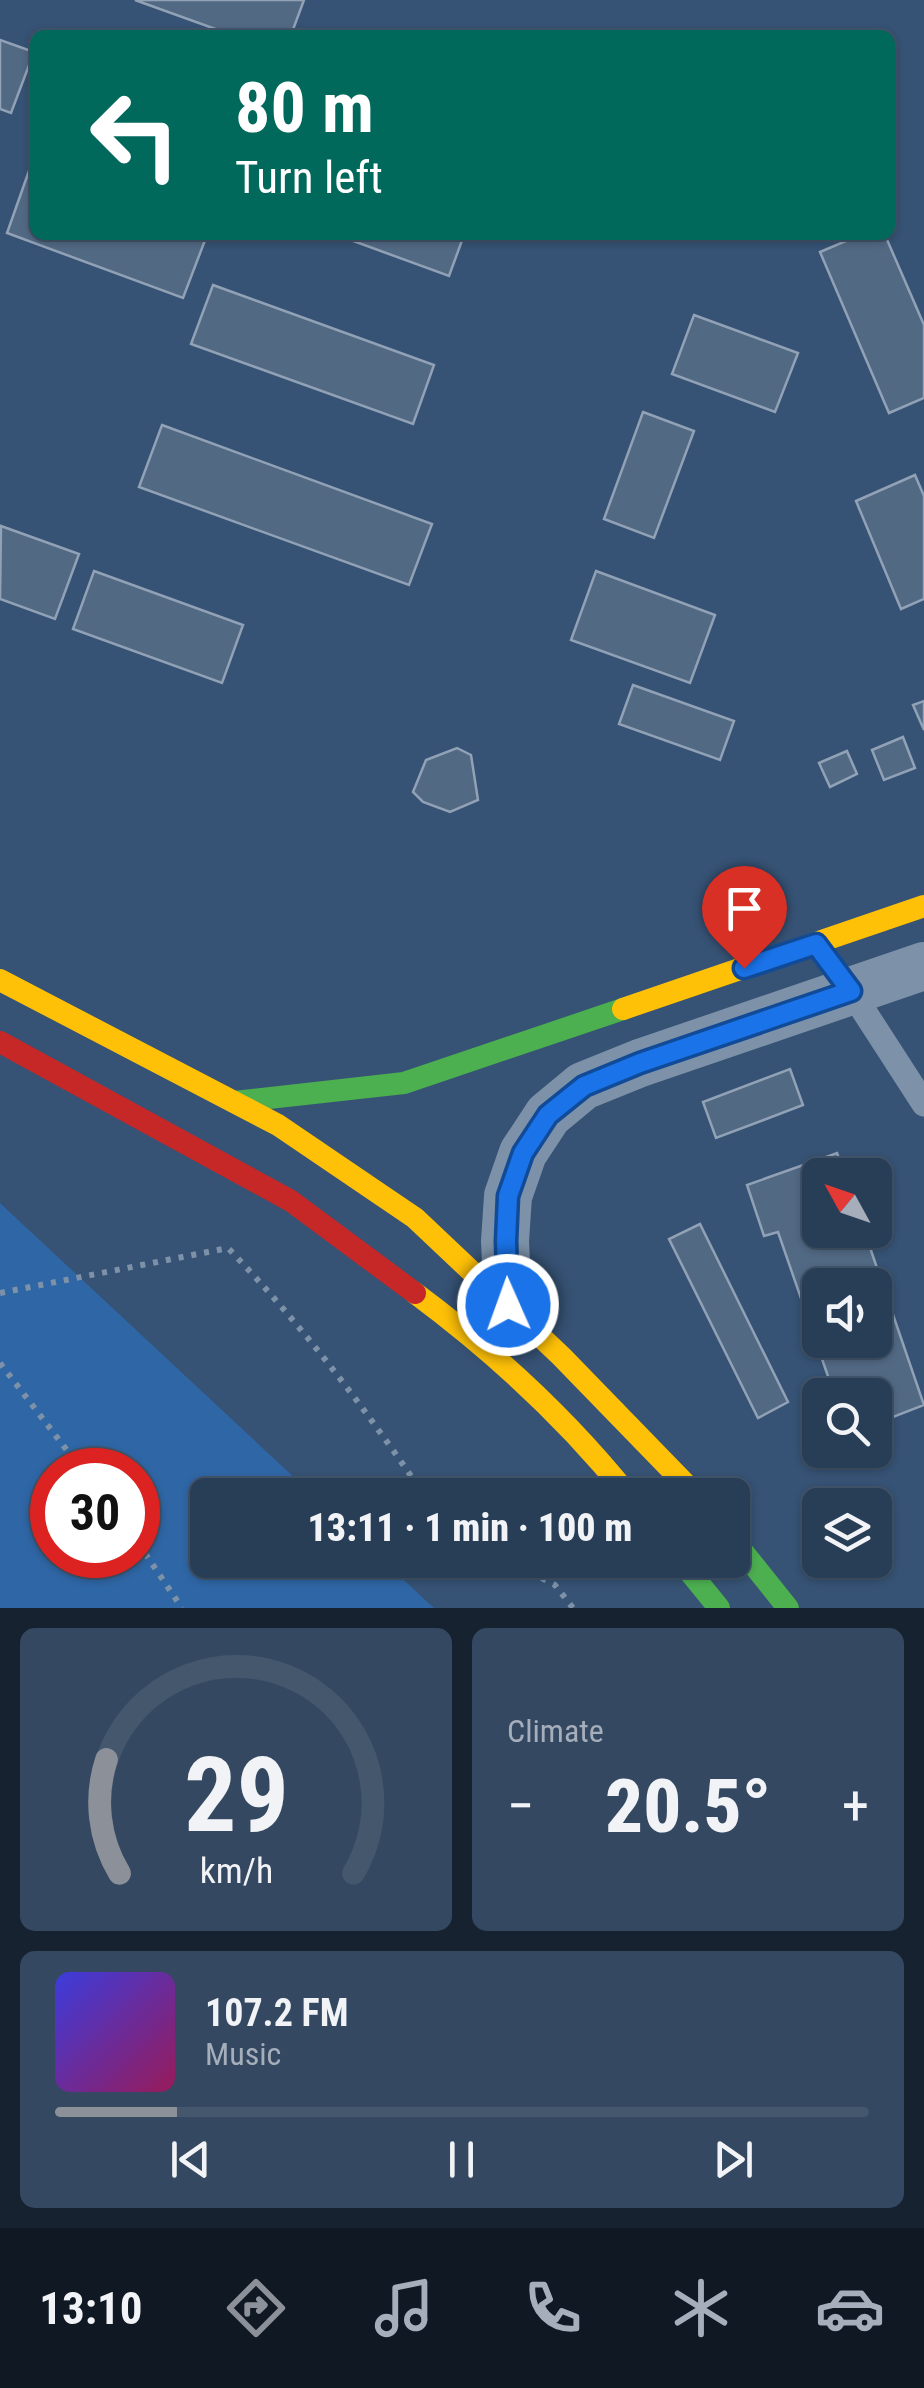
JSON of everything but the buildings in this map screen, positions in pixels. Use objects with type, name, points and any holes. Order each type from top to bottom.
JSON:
[{"type":"street","points":[[234,1102],[404,1083],[924,906]]},
{"type":"street","points":[[816,944],[851,991]]},
{"type":"street","points":[[508,1305],[508,1196],[523,1153],[548,1115],[584,1086],[640,1063],[924,966]]},
{"type":"street","points":[[0,980],[278,1125],[415,1218],[508,1305],[679,1478]]},
{"type":"street","points":[[0,1042],[291,1202],[480,1342],[614,1478]]},
{"type":"street","points":[[750,1560],[788,1608]]},
{"type":"street","points":[[695,1578],[719,1608]]},
{"type":"lane","points":[[851,991],[924,1104]]},
{"type":"path","points":[[0,1293],[228,1248],[279,1300],[412,1478]]},
{"type":"path","points":[[0,1364],[65,1448]]},
{"type":"path","points":[[160,1576],[182,1608]]},
{"type":"path","points":[[541,1578],[554,1585],[572,1608]]},
{"type":"shaded area","points":[[0,1203],[295,1478],[190,1478],[190,1578],[402,1578],[434,1608],[0,1608]]},
{"type":"traffic: fast","points":[[234,1102],[404,1083],[623,1009]]},
{"type":"traffic: fast","points":[[750,1560],[788,1608]]},
{"type":"traffic: fast","points":[[695,1578],[719,1608]]},
{"type":"traffic: slow","points":[[623,1009],[924,906]]},
{"type":"traffic: slow","points":[[0,980],[278,1125],[415,1218],[561,1356],[679,1478]]},
{"type":"traffic: slow","points":[[415,1293],[528,1387],[613,1478]]},
{"type":"traffic: jam","points":[[0,1042],[291,1201],[415,1293]]},
{"type":"route","points":[[508,1305],[508,1196],[523,1153],[548,1115],[584,1086],[640,1063],[851,991],[816,944],[744,968]]}]
